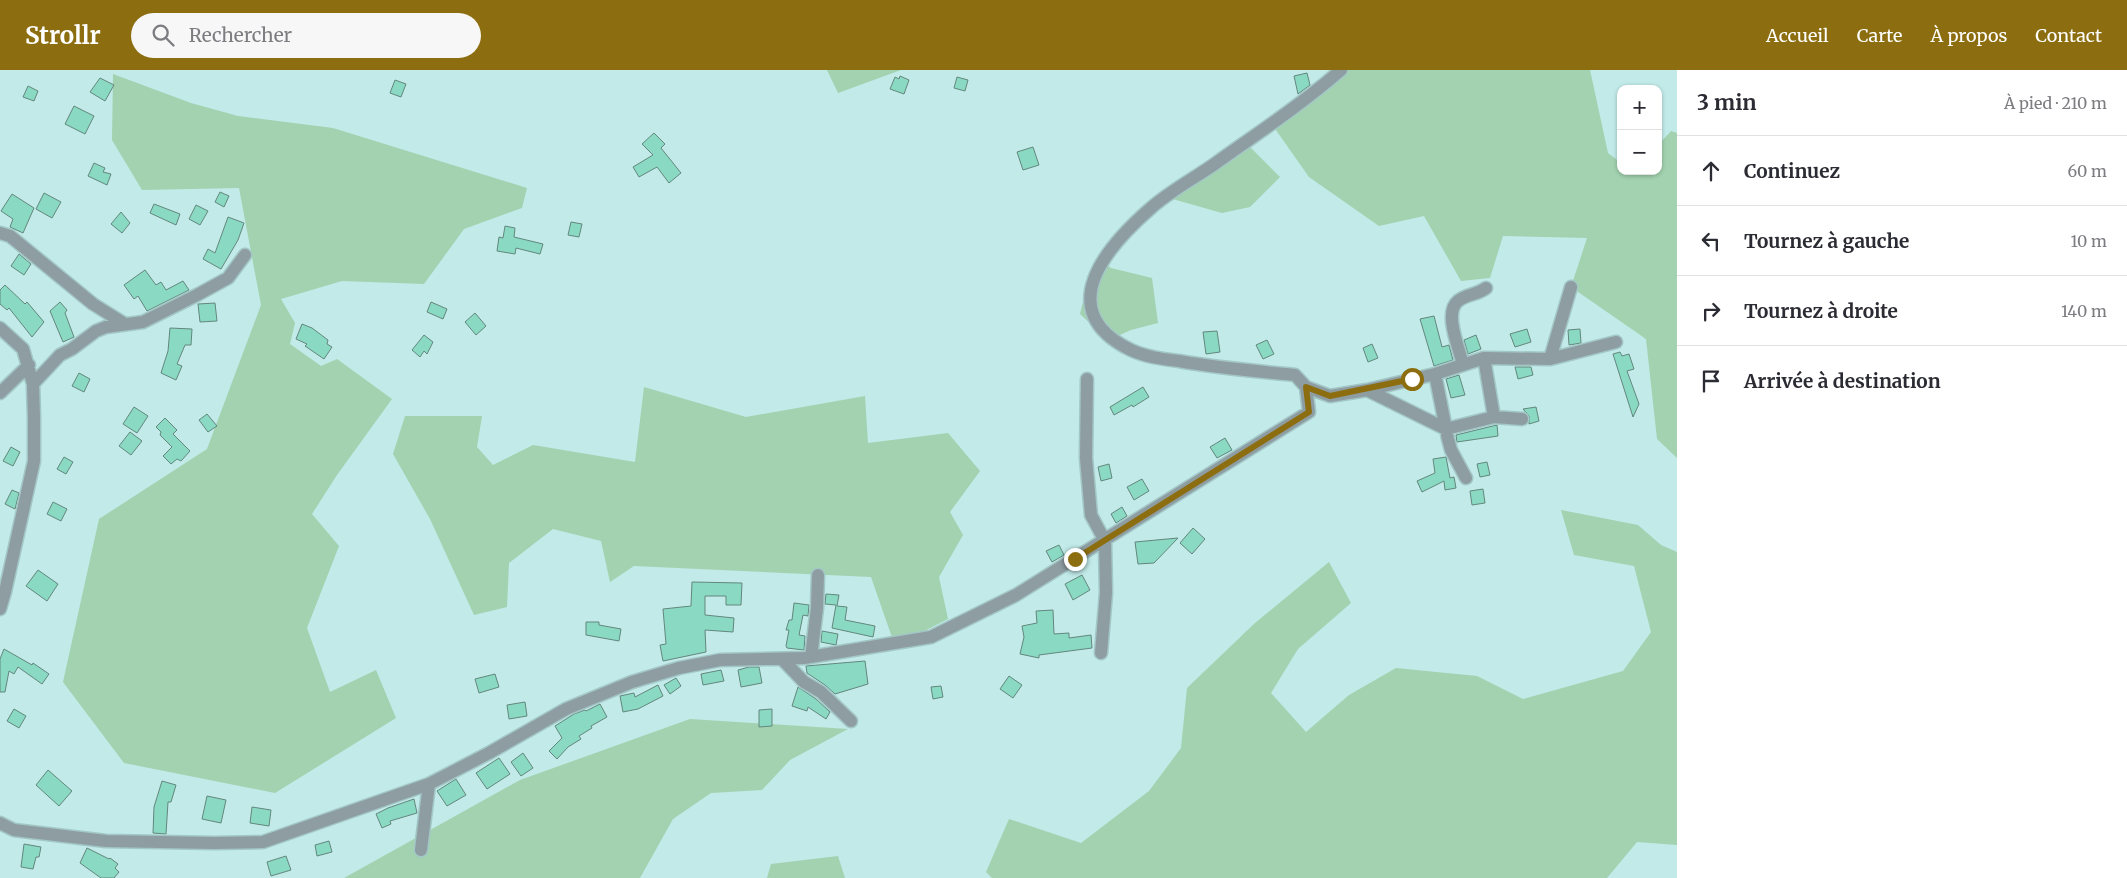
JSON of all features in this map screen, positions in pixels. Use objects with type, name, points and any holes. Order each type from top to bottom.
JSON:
[{"type":"street","points":[[1340,70],[1296,107],[1152,207],[1117,241],[1098,268],[1090,289],[1090,306],[1094,318],[1106,333],[1132,350],[1154,357],[1194,364],[1295,375],[1306,387],[1330,396],[1367,390],[1434,374],[1484,358],[1550,359],[1616,342]]},
{"type":"street","points":[[0,233],[10,236],[94,304],[126,324]]},
{"type":"street","points":[[33,384],[60,355],[72,349],[96,331],[106,327],[143,322],[228,278],[246,255]]},
{"type":"street","points":[[1550,359],[1571,287]]},
{"type":"street","points":[[1463,365],[1452,323],[1452,311],[1456,302],[1467,296],[1478,294],[1486,288]]},
{"type":"street","points":[[0,328],[23,349],[29,365],[33,384],[34,461],[6,592],[0,609]]},
{"type":"street","points":[[1484,358],[1494,417]]},
{"type":"street","points":[[0,392],[29,365]]},
{"type":"street","points":[[1434,374],[1451,450],[1466,478]]},
{"type":"street","points":[[1087,379],[1086,458],[1091,515],[1105,541],[1106,593],[1101,654]]},
{"type":"street","points":[[0,822],[14,830],[106,841],[263,842],[429,784],[490,753],[566,709],[632,682],[679,668],[720,660],[811,657],[931,637],[1016,595],[1309,412],[1306,387]]},
{"type":"street","points":[[1367,390],[1446,428],[1494,417],[1522,419]]},
{"type":"street","points":[[811,657],[817,608],[818,575]]},
{"type":"street","points":[[782,659],[804,682],[821,692],[851,721]]},
{"type":"street","points":[[420,850],[429,784]]},
{"type":"street","points":[[0,837],[14,830]]},
{"type":"green space","points":[[827,70],[901,70],[838,93]]},
{"type":"green space","points":[[1341,70],[1590,70],[1608,153],[1617,160],[1617,175],[1662,175],[1662,141],[1671,131],[1677,133],[1677,458],[1657,439],[1646,339],[1571,287],[1587,238],[1503,236],[1490,278],[1461,281],[1424,216],[1379,226],[1309,177],[1271,123]]},
{"type":"green space","points":[[113,74],[191,103],[238,116],[333,128],[527,188],[522,208],[464,229],[424,284],[342,281],[281,299],[295,323],[290,344],[321,366],[337,359],[392,399],[337,475],[312,514],[339,546],[307,628],[330,692],[376,670],[396,718],[275,793],[124,763],[63,682],[99,519],[207,449],[261,305],[239,188],[142,190],[112,140]]},
{"type":"green space","points":[[1245,142],[1280,177],[1250,207],[1222,213],[1162,196]]},
{"type":"green space","points":[[1099,259],[1111,268],[1152,278],[1158,323],[1131,330],[1108,340],[1080,314],[1090,273]]},
{"type":"green space","points":[[644,387],[746,417],[865,396],[868,443],[948,433],[980,471],[950,512],[963,535],[939,577],[948,619],[895,646],[871,577],[634,566],[610,582],[601,541],[553,529],[509,563],[507,607],[474,615],[430,519],[393,454],[405,416],[482,416],[477,447],[493,465],[533,445],[635,462]]},
{"type":"green space","points":[[1561,510],[1638,525],[1661,545],[1677,552],[1677,845],[1637,842],[1607,878],[992,878],[986,872],[1009,819],[1081,843],[1149,791],[1181,748],[1187,688],[1255,623],[1329,562],[1351,603],[1298,649],[1271,693],[1306,732],[1349,695],[1396,668],[1477,676],[1523,699],[1623,671],[1651,632],[1634,566],[1574,555]]},
{"type":"green space","points":[[690,719],[848,729],[790,760],[762,790],[711,793],[673,819],[640,878],[344,878],[520,780]]},
{"type":"green space","points":[[838,856],[845,878],[767,878],[771,864]]},
{"type":"building","points":[[1307,73],[1310,85],[1298,94],[1294,76]]},
{"type":"building","points":[[900,76],[909,80],[904,94],[890,89],[895,77],[899,79]]},
{"type":"building","points":[[957,77],[968,80],[965,91],[954,88]]},
{"type":"building","points":[[100,78],[114,85],[105,101],[90,92]]},
{"type":"building","points":[[395,80],[406,84],[401,97],[390,93]]},
{"type":"building","points":[[28,86],[38,91],[34,101],[23,97]]},
{"type":"building","points":[[74,106],[94,116],[85,134],[65,124]]},
{"type":"building","points":[[654,133],[665,144],[661,148],[681,173],[669,183],[657,167],[639,177],[633,167],[653,155],[642,144]]},
{"type":"building","points":[[1033,147],[1039,165],[1023,170],[1017,152]]},
{"type":"building","points":[[94,163],[105,168],[103,172],[111,174],[107,185],[88,176]]},
{"type":"building","points":[[220,192],[229,196],[224,207],[215,202]]},
{"type":"building","points":[[44,193],[61,202],[52,218],[36,209]]},
{"type":"building","points":[[12,194],[34,208],[23,233],[10,227],[13,219],[1,211]]},
{"type":"building","points":[[154,204],[180,214],[176,225],[150,213]]},
{"type":"building","points":[[196,205],[208,211],[200,225],[189,219]]},
{"type":"building","points":[[121,212],[130,223],[122,233],[111,224]]},
{"type":"building","points":[[228,217],[244,223],[238,240],[221,269],[203,259],[208,249],[215,253]]},
{"type":"building","points":[[571,222],[582,224],[579,237],[568,235]]},
{"type":"building","points":[[505,226],[515,228],[514,237],[543,244],[540,254],[516,248],[515,254],[497,251],[499,237],[503,238]]},
{"type":"building","points":[[19,254],[31,264],[24,275],[11,266]]},
{"type":"building","points":[[145,270],[156,285],[161,282],[166,290],[183,281],[189,290],[147,311],[138,296],[134,299],[124,285]]},
{"type":"building","points":[[5,285],[25,304],[27,302],[44,322],[32,337],[9,308],[7,310],[0,304],[0,290]]},
{"type":"building","points":[[60,302],[67,310],[65,313],[74,337],[63,342],[50,311]]},
{"type":"building","points":[[431,302],[447,309],[443,319],[427,312]]},
{"type":"building","points":[[215,303],[217,321],[200,322],[198,304]]},
{"type":"building","points":[[475,313],[486,326],[476,335],[465,322]]},
{"type":"building","points":[[1434,316],[1442,347],[1449,345],[1453,360],[1434,366],[1420,319]]},
{"type":"building","points":[[302,324],[312,328],[328,340],[327,344],[332,347],[324,359],[305,346],[307,344],[296,339]]},
{"type":"building","points":[[170,328],[192,329],[191,345],[185,345],[177,364],[182,366],[176,380],[161,373],[168,351]]},
{"type":"building","points":[[1527,329],[1531,342],[1515,347],[1510,334]]},
{"type":"building","points":[[1580,329],[1581,343],[1569,345],[1568,330]]},
{"type":"building","points":[[1217,331],[1220,352],[1206,354],[1203,332]]},
{"type":"building","points":[[424,335],[433,342],[427,354],[424,351],[420,357],[412,350]]},
{"type":"building","points":[[1476,335],[1481,349],[1468,354],[1464,340]]},
{"type":"building","points":[[1267,340],[1274,354],[1263,359],[1256,345]]},
{"type":"building","points":[[1372,344],[1378,358],[1368,362],[1363,348]]},
{"type":"building","points":[[1620,352],[1622,356],[1629,354],[1634,369],[1627,371],[1639,404],[1633,417],[1613,354]]},
{"type":"building","points":[[1515,367],[1531,367],[1533,375],[1518,379]]},
{"type":"building","points":[[79,373],[90,379],[84,392],[72,386]]},
{"type":"building","points":[[1459,375],[1465,395],[1451,398],[1446,379]]},
{"type":"building","points":[[1143,387],[1149,397],[1133,407],[1132,405],[1114,415],[1110,407]]},
{"type":"building","points":[[134,407],[148,416],[137,433],[123,424]]},
{"type":"building","points":[[1536,407],[1539,421],[1529,424],[1529,416],[1523,409]]},
{"type":"building","points":[[207,414],[217,426],[208,432],[199,420]]},
{"type":"building","points":[[165,418],[177,430],[173,434],[190,451],[181,461],[177,459],[171,464],[163,456],[172,447],[160,435],[161,432],[156,427]]},
{"type":"building","points":[[1497,425],[1498,436],[1457,442],[1456,435]]},
{"type":"building","points":[[130,432],[142,441],[131,455],[119,446]]},
{"type":"building","points":[[1225,438],[1232,450],[1217,458],[1210,447]]},
{"type":"building","points":[[11,447],[20,452],[13,466],[3,461]]},
{"type":"building","points":[[64,457],[73,462],[66,474],[57,469]]},
{"type":"building","points":[[1446,457],[1450,478],[1454,477],[1456,488],[1445,490],[1444,481],[1422,492],[1417,481],[1435,473],[1433,459]]},
{"type":"building","points":[[1487,462],[1490,475],[1480,477],[1477,464]]},
{"type":"building","points":[[1109,464],[1112,478],[1101,481],[1098,467]]},
{"type":"building","points":[[1142,479],[1149,491],[1134,500],[1127,487]]},
{"type":"building","points":[[1483,489],[1485,503],[1472,505],[1470,491]]},
{"type":"building","points":[[12,490],[19,493],[15,509],[5,504]]},
{"type":"building","points":[[53,502],[67,509],[61,521],[47,514]]},
{"type":"building","points":[[1122,507],[1127,516],[1116,523],[1111,514]]},
{"type":"building","points":[[1193,528],[1205,539],[1192,554],[1180,543]]},
{"type":"building","points":[[1178,538],[1154,563],[1138,564],[1135,542]]},
{"type":"building","points":[[1059,545],[1064,555],[1052,562],[1046,551]]},
{"type":"building","points":[[38,570],[58,584],[47,601],[26,586]]},
{"type":"building","points":[[1082,575],[1090,590],[1073,600],[1065,584]]},
{"type":"building","points":[[692,582],[742,583],[741,605],[726,605],[726,596],[705,596],[705,615],[734,618],[733,632],[705,630],[706,652],[663,661],[660,645],[666,644],[663,609],[691,606]]},
{"type":"building","points":[[826,594],[839,595],[837,606],[847,607],[845,620],[875,626],[873,637],[832,628],[836,605],[825,604]]},
{"type":"building","points":[[794,603],[809,605],[808,616],[803,615],[799,635],[805,636],[804,650],[787,648],[786,646],[789,630],[786,630],[789,620],[792,620]]},
{"type":"building","points":[[1053,610],[1054,634],[1069,633],[1069,638],[1091,635],[1092,648],[1039,655],[1039,658],[1020,654],[1024,637],[1022,626],[1037,623],[1036,611]]},
{"type":"building","points":[[586,622],[599,622],[599,625],[621,629],[619,641],[586,635]]},
{"type":"building","points":[[822,631],[838,634],[836,645],[821,642]]},
{"type":"building","points":[[4,649],[32,665],[33,663],[49,674],[42,684],[18,667],[14,674],[9,671],[5,692],[0,692],[0,659]]},
{"type":"building","points":[[865,661],[868,684],[835,694],[807,673],[806,666]]},
{"type":"building","points":[[759,667],[762,683],[741,687],[738,670]]},
{"type":"building","points":[[721,670],[724,681],[703,685],[701,674]]},
{"type":"building","points":[[495,674],[499,687],[479,693],[475,679]]},
{"type":"building","points":[[1009,676],[1022,685],[1013,698],[1000,689]]},
{"type":"building","points":[[676,678],[681,686],[670,694],[664,685]]},
{"type":"building","points":[[658,685],[663,696],[638,709],[623,712],[620,696],[634,693],[635,697]]},
{"type":"building","points":[[941,686],[943,697],[933,699],[931,687]]},
{"type":"building","points":[[798,687],[816,699],[830,712],[826,719],[808,707],[807,711],[792,706]]},
{"type":"building","points":[[525,702],[527,716],[509,719],[507,705]]},
{"type":"building","points":[[600,704],[607,717],[591,726],[592,728],[579,736],[581,739],[568,747],[557,759],[549,751],[562,738],[555,726],[574,714],[586,711]]},
{"type":"building","points":[[14,709],[26,716],[19,728],[7,721]]},
{"type":"building","points":[[772,709],[772,726],[759,727],[759,710]]},
{"type":"building","points":[[523,753],[533,768],[521,776],[511,762]]},
{"type":"building","points":[[499,758],[510,774],[487,789],[476,773]]},
{"type":"building","points":[[48,770],[72,791],[59,806],[36,785]]},
{"type":"building","points":[[456,779],[466,795],[447,806],[437,791]]},
{"type":"building","points":[[162,781],[176,785],[171,802],[168,802],[166,834],[153,833],[154,807]]},
{"type":"building","points":[[207,796],[226,800],[221,823],[202,819]]},
{"type":"building","points":[[414,799],[417,813],[390,821],[391,824],[382,828],[376,814]]},
{"type":"building","points":[[252,807],[271,810],[269,826],[250,823]]},
{"type":"building","points":[[329,841],[332,852],[317,856],[315,845]]},
{"type":"building","points":[[24,844],[41,847],[39,857],[36,857],[33,869],[21,867]]},
{"type":"building","points":[[87,848],[110,858],[118,864],[115,868],[119,872],[114,878],[101,878],[80,863]]},
{"type":"building","points":[[286,856],[291,870],[271,876],[267,862]]},
{"type":"route","points":[[1075,559],[1309,412],[1306,387],[1330,396],[1367,390],[1412,379]]}]
